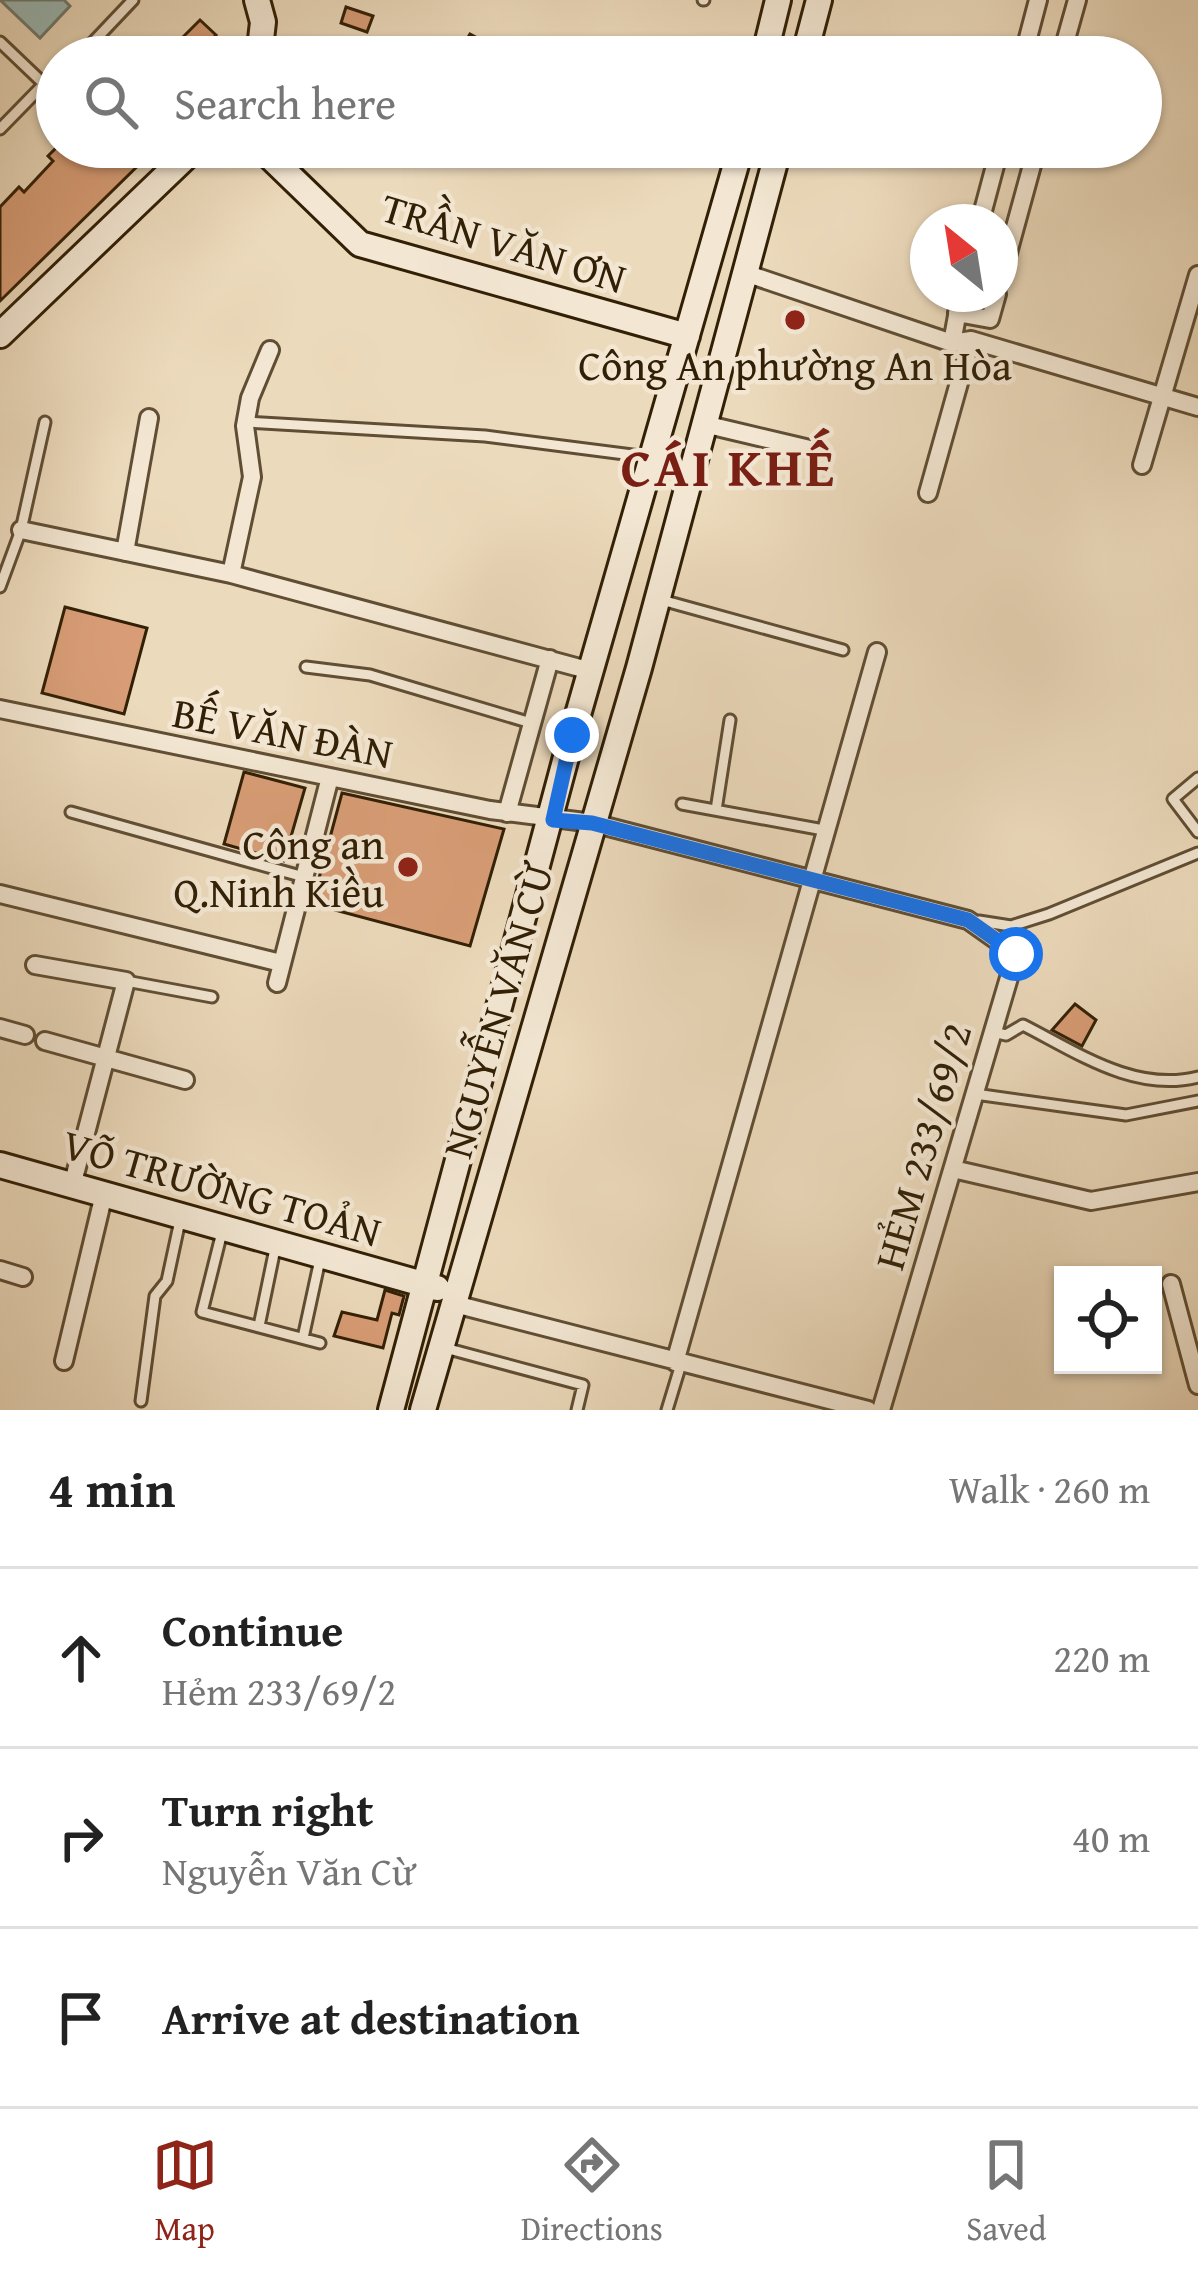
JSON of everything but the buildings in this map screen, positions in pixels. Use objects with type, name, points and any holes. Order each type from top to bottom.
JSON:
[{"type":"main road","points":[[257,0],[262,36]]},
{"type":"main road","points":[[769,36],[778,0]]},
{"type":"main road","points":[[810,36],[819,0]]},
{"type":"main road","points":[[0,335],[174,168]]},
{"type":"main road","name":"TRẦN VĂN ƠN","points":[[282,168],[360,244],[688,336]]},
{"type":"main road","name":"NGUYỄN VĂN CỪ","points":[[391,1410],[591,670],[735,168]]},
{"type":"main road","name":"NGUYỄN VĂN CỪ","points":[[423,1410],[658,599],[773,168]]},
{"type":"main road","name":"VÕ TRƯỜNG TOẢN","points":[[0,1165],[321,1255],[453,1298]]},
{"type":"street","points":[[1029,36],[1038,0]]},
{"type":"street","points":[[1067,36],[1077,0]]},
{"type":"street","points":[[985,204],[994,168]]},
{"type":"street","points":[[1018,216],[1031,168]]},
{"type":"street","points":[[745,273],[961,341],[1198,407]]},
{"type":"street","points":[[1142,465],[1198,275]]},
{"type":"street","points":[[928,493],[961,341],[956,313],[990,319],[992,312]]},
{"type":"street","points":[[231,574],[252,477],[246,422],[270,350]]},
{"type":"street","points":[[125,552],[149,418]]},
{"type":"street","points":[[704,424],[814,449]]},
{"type":"street","points":[[21,530],[231,574],[591,670]]},
{"type":"street","points":[[678,1363],[877,652]]},
{"type":"street","points":[[507,813],[550,659]]},
{"type":"street","name":"BẾ VĂN ĐÀN","points":[[0,710],[553,820]]},
{"type":"street","points":[[277,983],[330,777]]},
{"type":"street","name":"HẺM 233/69/2","points":[[553,820],[592,823],[968,920],[1016,954],[881,1410]]},
{"type":"street","points":[[0,894],[281,963]]},
{"type":"street","points":[[35,965],[127,982],[72,1186]]},
{"type":"street","points":[[0,1028],[25,1035]]},
{"type":"street","points":[[45,1041],[185,1080]]},
{"type":"street","points":[[952,1169],[1091,1202],[1198,1182]]},
{"type":"street","points":[[64,1361],[104,1195]]},
{"type":"street","points":[[0,1270],[23,1277]]},
{"type":"street","points":[[1171,1284],[1198,1385]]},
{"type":"street","points":[[453,1298],[678,1363],[868,1410]]},
{"type":"lane","points":[[99,36],[133,0]]},
{"type":"lane","points":[[0,42],[36,76]]},
{"type":"lane","points":[[0,129],[36,92]]},
{"type":"lane","points":[[0,587],[21,530],[45,422]]},
{"type":"lane","points":[[246,422],[485,436],[653,458]]},
{"type":"lane","points":[[658,599],[843,650]]},
{"type":"lane","points":[[306,667],[370,675],[531,724]]},
{"type":"lane","points":[[716,810],[730,720]]},
{"type":"lane","points":[[1198,778],[1173,800],[1198,832]]},
{"type":"lane","points":[[682,804],[830,831]]},
{"type":"lane","points":[[71,812],[304,877]]},
{"type":"lane","points":[[968,920],[1011,926],[1198,853]]},
{"type":"lane","points":[[127,982],[212,997]]},
{"type":"lane","points":[[993,1032],[1006,1034],[1023,1024],[1137,1079],[1171,1083],[1198,1077]]},
{"type":"lane","points":[[975,1094],[1126,1115],[1198,1101]]},
{"type":"lane","points":[[141,1400],[155,1296],[166,1281],[181,1216]]},
{"type":"lane","points":[[223,1228],[202,1312],[320,1343]]},
{"type":"lane","points":[[259,1326],[276,1243]]},
{"type":"lane","points":[[303,1338],[321,1255]]},
{"type":"lane","points":[[440,1347],[583,1385],[577,1410]]},
{"type":"lane","points":[[667,1410],[678,1363]]},
{"type":"water","points":[[0,0],[64,0],[70,6],[38,36]]},
{"type":"place","name":"Công An phường An Hòa","points":[[795,320]]},
{"type":"place","name":"Công an Q.Ninh Kiều","points":[[408,867]]},
{"type":"district","name":"CÁI KHẾ","points":[[729,466]]},
{"type":"route","points":[[572,735],[553,820],[592,823],[968,920],[1016,954]]}]
